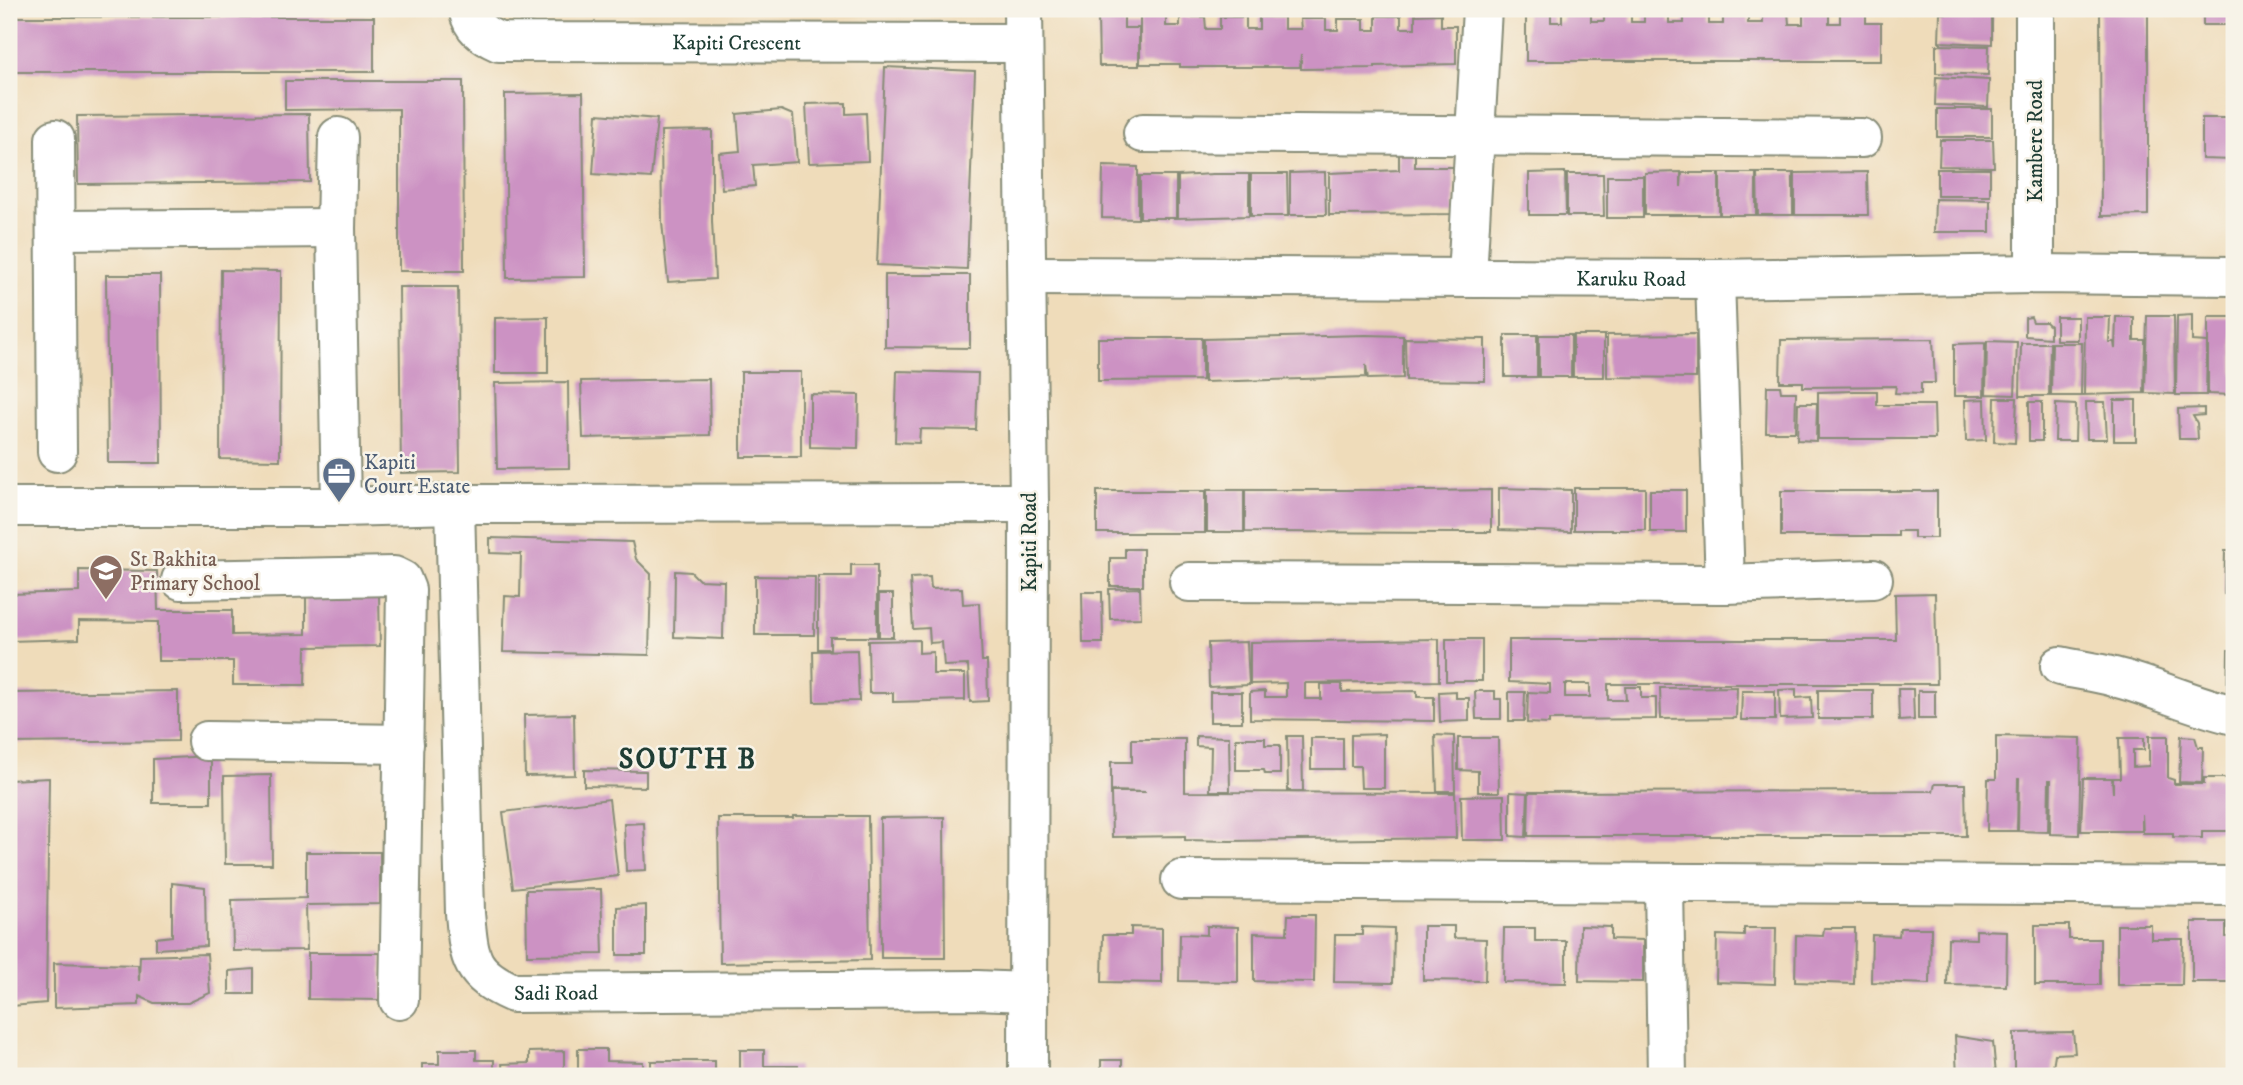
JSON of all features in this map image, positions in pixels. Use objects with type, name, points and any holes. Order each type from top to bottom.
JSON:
[{"type":"street","name":"Kapiti Crescent","points":[[468,9],[480,34],[499,42],[1023,26]]},
{"type":"street","points":[[1467,277],[1482,9]]},
{"type":"street","name":"Kambere Road","points":[[2035,9],[2035,274]]},
{"type":"street","name":"Kapiti Road","points":[[1023,26],[1029,503],[1028,1076]]},
{"type":"street","points":[[1143,134],[1862,138]]},
{"type":"street","points":[[338,137],[336,228],[341,507]]},
{"type":"street","points":[[55,139],[57,452]]},
{"type":"street","points":[[56,230],[336,228]]},
{"type":"street","name":"Karuku Road","points":[[1027,276],[1715,279],[2035,274],[2234,276]]},
{"type":"street","points":[[1715,279],[1725,584]]},
{"type":"street","points":[[9,507],[1029,503]]},
{"type":"street","name":"Sadi Road","points":[[454,504],[468,946],[477,971],[494,985],[513,993],[963,990],[1028,992]]},
{"type":"street","points":[[181,580],[394,576],[402,580],[405,590],[404,744],[399,1000]]},
{"type":"street","points":[[1189,582],[1725,584],[1873,579]]},
{"type":"street","points":[[2060,666],[2113,676],[2204,708],[2234,715]]},
{"type":"street","points":[[207,741],[404,744]]},
{"type":"street","points":[[403,815],[463,813]]},
{"type":"street","points":[[1181,880],[2234,886]]},
{"type":"street","points":[[1664,884],[1667,1076]]},
{"type":"building","points":[[1562,9],[1591,9],[1591,21],[1604,21],[1604,10],[1631,10],[1631,22],[1644,22],[1644,11],[1669,11],[1669,23],[1684,23],[1684,12],[1709,12],[1709,24],[1723,24],[1723,11],[1748,10],[1748,23],[1763,23],[1763,12],[1788,12],[1789,24],[1803,24],[1803,11],[1829,11],[1829,23],[1840,23],[1840,11],[1866,11],[1866,23],[1881,23],[1881,61],[1526,61],[1526,10],[1551,10],[1551,22],[1562,22]]},
{"type":"building","points":[[1989,9],[1989,11],[1936,11]]},
{"type":"building","points":[[2100,9],[2148,9],[2148,215],[2101,216]]},
{"type":"building","points":[[2203,9],[2234,9],[2234,16],[2230,16],[2231,25],[2203,25]]},
{"type":"building","points":[[1940,13],[1992,14],[1992,44],[1939,42]]},
{"type":"building","points":[[1166,14],[1166,26],[1180,26],[1180,17],[1205,17],[1206,29],[1220,29],[1220,17],[1246,17],[1246,29],[1259,29],[1259,17],[1284,17],[1284,29],[1301,29],[1300,19],[1326,19],[1326,30],[1338,30],[1338,19],[1364,19],[1364,30],[1376,30],[1376,16],[1401,16],[1401,28],[1415,28],[1415,15],[1441,14],[1441,26],[1456,26],[1456,64],[1301,69],[1301,54],[1300,67],[1180,67],[1180,64],[1140,64],[1140,15]]},
{"type":"building","points":[[1098,16],[1124,16],[1124,28],[1139,28],[1139,66],[1099,66]]},
{"type":"building","points":[[9,17],[374,17],[374,72],[9,72]]},
{"type":"building","points":[[1936,45],[1989,46],[1988,75],[1936,73]]},
{"type":"building","points":[[885,67],[975,71],[967,269],[877,265]]},
{"type":"building","points":[[1936,77],[1989,80],[1988,107],[1935,105]]},
{"type":"building","points":[[285,81],[463,81],[464,271],[399,271],[399,109],[285,110]]},
{"type":"building","points":[[583,93],[585,277],[507,278],[505,94]]},
{"type":"building","points":[[846,103],[846,114],[866,113],[868,161],[809,163],[806,104]]},
{"type":"building","points":[[1937,109],[1992,109],[1992,137],[1937,137]]},
{"type":"building","points":[[781,110],[793,115],[797,162],[753,165],[755,186],[722,189],[719,153],[740,151],[737,114]]},
{"type":"building","points":[[309,114],[310,182],[78,184],[77,116]]},
{"type":"building","points":[[597,114],[657,119],[651,178],[593,174]]},
{"type":"building","points":[[2202,118],[2234,118],[2234,160],[2202,159]]},
{"type":"building","points":[[712,130],[715,279],[668,282],[662,222],[661,131]]},
{"type":"building","points":[[1940,140],[1993,140],[1994,167],[1939,166]]},
{"type":"building","points":[[1399,146],[1415,146],[1415,167],[1454,167],[1454,214],[1329,215],[1329,173],[1399,170]]},
{"type":"building","points":[[1103,166],[1138,167],[1138,219],[1102,218]]},
{"type":"building","points":[[1937,169],[1990,169],[1990,196],[1937,196]]},
{"type":"building","points":[[1325,172],[1326,215],[1290,215],[1290,173]]},
{"type":"building","points":[[1565,172],[1566,215],[1529,215],[1529,173]]},
{"type":"building","points":[[1681,172],[1681,187],[1682,173],[1719,173],[1719,215],[1645,215],[1645,173]]},
{"type":"building","points":[[1867,172],[1868,215],[1795,215],[1795,173]]},
{"type":"building","points":[[1720,173],[1756,173],[1756,215],[1720,215]]},
{"type":"building","points":[[1757,173],[1793,173],[1793,215],[1758,215]]},
{"type":"building","points":[[1249,174],[1249,216],[1178,218],[1178,176]]},
{"type":"building","points":[[1251,174],[1287,174],[1288,216],[1251,216]]},
{"type":"building","points":[[1567,174],[1603,174],[1604,216],[1567,216]]},
{"type":"building","points":[[1140,176],[1176,176],[1176,218],[1140,218]]},
{"type":"building","points":[[1607,176],[1643,176],[1643,218],[1607,218]]},
{"type":"building","points":[[1935,199],[1990,200],[1990,232],[1934,232]]},
{"type":"building","points":[[221,270],[281,271],[280,460],[220,459]]},
{"type":"building","points":[[106,275],[160,275],[161,463],[108,463]]},
{"type":"building","points":[[885,275],[970,275],[970,348],[885,347]]},
{"type":"building","points":[[399,287],[458,287],[460,472],[401,473]]},
{"type":"building","points":[[2192,315],[2192,341],[2207,342],[2206,395],[2176,395],[2177,316]]},
{"type":"building","points":[[2147,316],[2174,316],[2175,394],[2145,393]]},
{"type":"building","points":[[548,317],[548,373],[495,373],[495,318]]},
{"type":"building","points":[[2031,317],[2033,322],[2046,322],[2050,326],[2050,338],[2025,336],[2025,318]]},
{"type":"building","points":[[2056,317],[2078,317],[2078,340],[2056,340]]},
{"type":"building","points":[[2085,317],[2110,317],[2109,342],[2114,342],[2115,349],[2116,317],[2134,317],[2134,340],[2145,340],[2144,393],[2084,395]]},
{"type":"building","points":[[2208,317],[2233,317],[2234,395],[2208,394]]},
{"type":"building","points":[[1696,334],[1696,378],[1607,377],[1607,335]]},
{"type":"building","points":[[1505,335],[1537,335],[1537,377],[1505,377]]},
{"type":"building","points":[[1539,335],[1571,335],[1571,377],[1539,377]]},
{"type":"building","points":[[1573,335],[1604,335],[1604,377],[1573,377]]},
{"type":"building","points":[[1403,336],[1403,378],[1368,379],[1366,365],[1366,377],[1204,382],[1204,339]]},
{"type":"building","points":[[1098,338],[1202,338],[1202,380],[1098,381]]},
{"type":"building","points":[[1405,338],[1485,339],[1485,381],[1406,380]]},
{"type":"building","points":[[1933,339],[1935,383],[1921,383],[1921,394],[1895,393],[1896,386],[1803,387],[1803,382],[1780,382],[1781,340]]},
{"type":"building","points":[[1987,341],[2017,342],[2015,395],[1986,394]]},
{"type":"building","points":[[1985,343],[1984,396],[1954,396],[1954,344]]},
{"type":"building","points":[[2021,343],[2050,343],[2049,396],[2020,396]]},
{"type":"building","points":[[2052,343],[2082,343],[2081,396],[2051,396]]},
{"type":"building","points":[[897,371],[978,373],[976,430],[920,429],[919,443],[895,442]]},
{"type":"building","points":[[741,372],[801,372],[801,457],[741,457]]},
{"type":"building","points":[[709,379],[710,435],[583,438],[581,381]]},
{"type":"building","points":[[568,382],[569,468],[497,469],[495,383]]},
{"type":"building","points":[[1767,386],[1780,386],[1781,392],[1796,392],[1795,432],[1766,432]]},
{"type":"building","points":[[1877,391],[1877,405],[1934,405],[1935,439],[1818,439],[1818,392]]},
{"type":"building","points":[[810,394],[859,395],[858,448],[810,447]]},
{"type":"building","points":[[1995,398],[2017,398],[2015,443],[1994,442]]},
{"type":"building","points":[[1985,399],[1986,440],[1966,441],[1965,400]]},
{"type":"building","points":[[2114,400],[2136,400],[2136,441],[2114,441]]},
{"type":"building","points":[[2029,402],[2042,402],[2042,441],[2029,441]]},
{"type":"building","points":[[2086,402],[2105,402],[2107,439],[2087,439]]},
{"type":"building","points":[[1798,403],[1817,403],[1816,441],[1797,440]]},
{"type":"building","points":[[2056,404],[2076,405],[2075,441],[2055,441]]},
{"type":"building","points":[[2204,408],[2204,415],[2193,416],[2197,423],[2198,439],[2179,439],[2178,409]]},
{"type":"building","points":[[1499,488],[1571,490],[1571,532],[1499,530]]},
{"type":"building","points":[[1574,488],[1645,488],[1645,530],[1574,530]]},
{"type":"building","points":[[1207,490],[1244,490],[1244,532],[1207,532]]},
{"type":"building","points":[[1245,490],[1491,490],[1491,532],[1245,532]]},
{"type":"building","points":[[1650,490],[1686,490],[1686,532],[1650,532]]},
{"type":"building","points":[[1097,491],[1205,491],[1205,533],[1097,533]]},
{"type":"building","points":[[1781,491],[1937,491],[1937,538],[1914,538],[1914,531],[1898,531],[1898,536],[1781,536]]},
{"type":"building","points":[[490,538],[632,542],[636,559],[651,574],[649,655],[503,652],[505,596],[520,597],[521,554],[490,553]]},
{"type":"building","points":[[1125,549],[1143,549],[1143,586],[1110,586],[1110,558],[1125,558]]},
{"type":"building","points":[[2225,550],[2234,550],[2234,595],[2224,594]]},
{"type":"building","points":[[851,565],[877,565],[877,637],[830,637],[830,649],[818,649],[818,576],[851,576]]},
{"type":"building","points":[[79,570],[157,571],[158,610],[232,610],[232,635],[306,634],[306,596],[379,595],[380,646],[306,647],[305,685],[233,685],[233,661],[158,661],[158,622],[79,621],[79,639],[9,641],[9,594],[79,592]]},
{"type":"building","points":[[675,571],[691,572],[699,580],[724,581],[723,639],[674,637]]},
{"type":"building","points":[[755,576],[815,577],[814,635],[755,635]]},
{"type":"building","points":[[930,577],[931,589],[962,588],[963,604],[979,603],[982,661],[987,661],[988,701],[970,702],[968,665],[944,666],[942,642],[930,643],[929,628],[913,629],[910,578]]},
{"type":"building","points":[[1140,588],[1141,618],[1110,619],[1109,589]]},
{"type":"building","points":[[1082,592],[1102,592],[1103,643],[1083,643]]},
{"type":"building","points":[[1935,593],[1937,684],[1608,684],[1608,700],[1626,700],[1625,687],[1641,687],[1641,698],[1656,698],[1656,719],[1549,720],[1549,724],[1527,723],[1528,692],[1550,693],[1550,684],[1509,682],[1509,640],[1896,640],[1895,594]],"holes":[[[1565,684],[1590,684],[1590,697],[1565,697]]]},
{"type":"building","points":[[879,594],[893,594],[893,637],[879,637]]},
{"type":"building","points":[[1439,639],[1439,681],[1305,683],[1305,699],[1321,699],[1321,684],[1342,684],[1342,692],[1417,691],[1417,697],[1434,697],[1434,721],[1250,719],[1250,692],[1265,691],[1265,697],[1286,697],[1286,683],[1250,684],[1250,642]]},
{"type":"building","points":[[1446,639],[1482,639],[1482,681],[1446,681]]},
{"type":"building","points":[[919,640],[919,653],[933,652],[933,674],[965,674],[965,700],[893,702],[893,693],[869,693],[868,641]]},
{"type":"building","points":[[1247,642],[1249,685],[1209,687],[1208,643]]},
{"type":"building","points":[[857,650],[859,701],[814,702],[813,651]]},
{"type":"building","points":[[2228,650],[2234,650],[2234,700],[2227,700]]},
{"type":"building","points":[[1737,687],[1736,718],[1661,719],[1660,688]]},
{"type":"building","points":[[1796,689],[1796,698],[1811,697],[1812,718],[1780,719],[1779,690]]},
{"type":"building","points":[[1898,689],[1913,689],[1914,720],[1899,721]]},
{"type":"building","points":[[1818,690],[1873,690],[1873,719],[1818,719]]},
{"type":"building","points":[[178,691],[178,741],[9,743],[9,693]]},
{"type":"building","points":[[1456,691],[1456,698],[1469,698],[1469,721],[1440,722],[1439,692]]},
{"type":"building","points":[[1475,691],[1495,691],[1495,699],[1501,699],[1501,719],[1476,719]]},
{"type":"building","points":[[1742,691],[1775,691],[1775,720],[1741,720]]},
{"type":"building","points":[[1918,691],[1935,691],[1935,719],[1918,719]]},
{"type":"building","points":[[1210,692],[1242,692],[1242,722],[1210,722]]},
{"type":"building","points":[[1509,692],[1525,692],[1524,721],[1509,721]]},
{"type":"building","points":[[574,714],[575,775],[525,776],[524,715]]},
{"type":"building","points":[[1384,734],[1384,788],[1361,788],[1360,766],[1351,766],[1351,735]]},
{"type":"building","points":[[1435,735],[1454,736],[1455,791],[1437,791]]},
{"type":"building","points":[[1196,736],[1229,737],[1230,791],[1210,791],[1211,747],[1196,746]]},
{"type":"building","points":[[1287,736],[1302,736],[1303,791],[1288,791]]},
{"type":"building","points":[[1996,736],[2081,738],[2079,835],[2050,834],[2051,780],[2048,832],[2018,831],[2019,779],[2017,831],[1987,831],[1988,779],[1996,779]]},
{"type":"building","points":[[2149,736],[2168,736],[2168,778],[2174,780],[2174,784],[2204,784],[2204,778],[2234,778],[2234,831],[2202,831],[2202,838],[2173,837],[2173,833],[2143,833],[2142,814],[2142,831],[2081,831],[2083,778],[2112,778],[2113,793],[2113,778],[2120,778],[2119,738],[2144,738],[2144,750],[2133,750],[2133,767],[2149,766]]},
{"type":"building","points":[[2181,736],[2195,737],[2198,747],[2203,747],[2202,783],[2179,782]]},
{"type":"building","points":[[1236,738],[1265,738],[1265,745],[1280,745],[1280,774],[1265,774],[1264,770],[1236,770]]},
{"type":"building","points":[[1311,738],[1343,738],[1343,769],[1311,769]]},
{"type":"building","points":[[1458,738],[1498,738],[1499,792],[1478,792],[1478,771],[1458,770]]},
{"type":"building","points":[[1132,739],[1185,739],[1185,792],[1455,793],[1456,838],[1230,841],[1185,840],[1185,836],[1112,837],[1111,792],[1146,792],[1111,791],[1111,762],[1132,762]]},
{"type":"building","points":[[211,756],[211,803],[153,803],[153,759]]},
{"type":"building","points":[[584,770],[646,771],[646,787],[584,786]]},
{"type":"building","points":[[271,775],[272,864],[225,864],[224,776]]},
{"type":"building","points":[[49,778],[46,1003],[12,1006],[12,981],[9,980],[9,780]]},
{"type":"building","points":[[1935,784],[1965,784],[1966,836],[1528,836],[1529,792],[1933,791]]},
{"type":"building","points":[[1510,792],[1528,793],[1526,837],[1510,836]]},
{"type":"building","points":[[1504,795],[1505,840],[1462,840],[1461,796]]},
{"type":"building","points":[[609,799],[618,876],[513,888],[503,812]]},
{"type":"building","points":[[868,816],[870,960],[720,963],[718,818]]},
{"type":"building","points":[[944,817],[945,958],[881,958],[880,818]]},
{"type":"building","points":[[644,823],[646,870],[626,871],[624,824]]},
{"type":"building","points":[[306,852],[380,852],[380,904],[306,905],[307,950],[233,951],[232,900],[306,898]]},
{"type":"building","points":[[172,883],[205,887],[206,946],[156,949],[156,938],[172,936]]},
{"type":"building","points":[[601,889],[603,954],[527,955],[526,890]]},
{"type":"building","points":[[646,905],[646,955],[617,955],[617,907]]},
{"type":"building","points":[[1288,915],[1315,915],[1314,982],[1254,981],[1254,933],[1287,934]]},
{"type":"building","points":[[2192,922],[2226,922],[2226,937],[2234,937],[2234,982],[2192,982]]},
{"type":"building","points":[[2035,925],[2069,925],[2069,939],[2100,939],[2100,985],[2035,985]]},
{"type":"building","points":[[2117,925],[2151,925],[2151,939],[2183,939],[2182,985],[2117,985]]},
{"type":"building","points":[[1207,926],[1238,927],[1238,982],[1179,981],[1180,934],[1207,935]]},
{"type":"building","points":[[1423,926],[1454,926],[1454,938],[1486,939],[1485,981],[1423,980]]},
{"type":"building","points":[[1580,926],[1611,927],[1611,939],[1643,940],[1643,982],[1579,981]]},
{"type":"building","points":[[1131,927],[1162,928],[1162,983],[1102,982],[1103,935],[1131,935]]},
{"type":"building","points":[[1362,927],[1394,928],[1393,983],[1334,982],[1335,935],[1362,935]]},
{"type":"building","points":[[1504,928],[1535,928],[1535,941],[1566,941],[1566,983],[1503,982]]},
{"type":"building","points":[[1744,928],[1776,928],[1775,984],[1716,982],[1717,935],[1744,936]]},
{"type":"building","points":[[1824,928],[1855,928],[1854,984],[1795,982],[1796,935],[1823,936]]},
{"type":"building","points":[[1900,928],[1931,928],[1930,984],[1871,982],[1872,935],[1899,936]]},
{"type":"building","points":[[1976,930],[2007,931],[2006,986],[1947,985],[1948,938],[1976,939]]},
{"type":"building","points":[[308,953],[382,953],[382,1000],[308,999]]},
{"type":"building","points":[[207,954],[210,993],[188,1003],[154,1003],[139,996],[139,1005],[54,1008],[54,963],[138,965],[139,981],[140,956]]},
{"type":"building","points":[[254,969],[254,994],[229,994],[229,971]]},
{"type":"building","points":[[2073,1032],[2075,1053],[2055,1054],[2052,1075],[2014,1076],[2014,1033]]},
{"type":"building","points":[[1955,1036],[1993,1042],[1996,1075],[1957,1076]]},
{"type":"building","points":[[578,1049],[606,1049],[606,1061],[643,1062],[643,1076],[578,1076]]},
{"type":"building","points":[[439,1050],[476,1050],[476,1060],[494,1060],[494,1076],[422,1076],[422,1064],[439,1064]]},
{"type":"building","points":[[740,1050],[764,1050],[764,1066],[798,1066],[798,1076],[740,1076]]},
{"type":"building","points":[[564,1051],[564,1076],[503,1076],[502,1064],[529,1063],[529,1052]]},
{"type":"building","points":[[1101,1060],[1122,1060],[1122,1076],[1101,1076]]},
{"type":"building","points":[[651,1061],[715,1061],[715,1076],[651,1076]]},
{"type":"place","name":"Kapiti Court Estate","points":[[339,504]]},
{"type":"place","name":"St Bakhita Primary School","points":[[106,601]]},
{"type":"district","name":"SOUTH B","points":[[688,758]]}]
